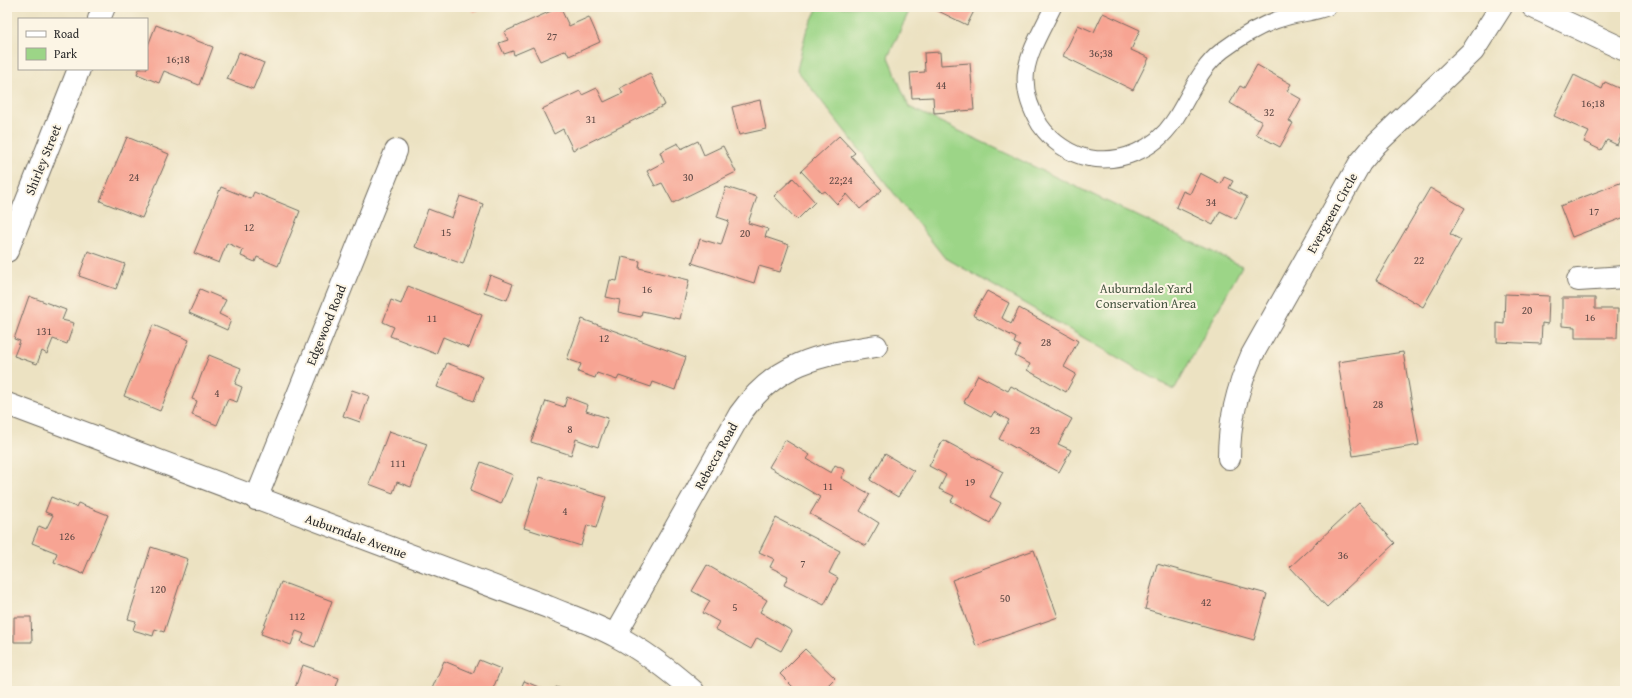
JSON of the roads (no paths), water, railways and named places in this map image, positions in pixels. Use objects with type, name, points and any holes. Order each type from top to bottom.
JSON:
[{"type":"street","points":[[99,18],[104,7]]},
{"type":"street","name":"Evergreen Circle","points":[[1229,458],[1231,416],[1243,374],[1252,355],[1353,175],[1377,143],[1473,51],[1501,7]]},
{"type":"street","points":[[1533,7],[1625,50]]},
{"type":"street","name":"Shirley Street","points":[[7,251],[80,70]]},
{"type":"street","name":"Edgewood Road","points":[[256,498],[396,152]]},
{"type":"street","points":[[1578,280],[1625,277]]},
{"type":"street","name":"Rebecca Road","points":[[615,635],[740,414],[751,399],[764,385],[798,364],[819,357],[876,346]]},
{"type":"street","name":"Auburndale Avenue","points":[[7,404],[548,607],[615,635],[656,660],[693,691]]},
{"type":"lane","points":[[1053,7],[1028,58],[1024,83],[1028,97],[1041,126],[1050,137],[1072,152],[1099,160],[1127,156],[1147,146],[1164,133],[1173,122],[1193,84],[1211,62],[1247,34],[1274,21],[1328,7]]},
{"type":"park label","name":"Auburndale Yard Conservation Area","points":[[1146,296]]}]
